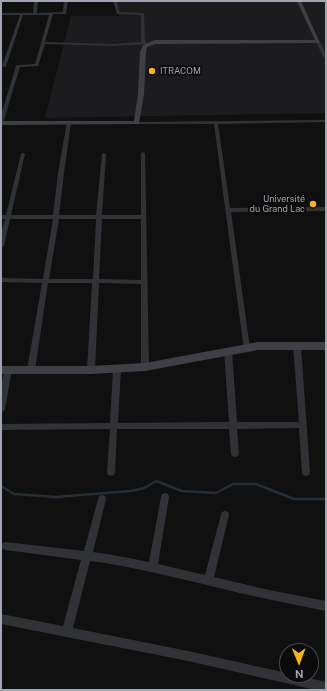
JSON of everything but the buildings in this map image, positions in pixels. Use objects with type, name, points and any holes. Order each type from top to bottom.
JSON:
[{"type":"street","points":[[35,14],[36,1]]},
{"type":"street","points":[[1,14],[66,13],[66,1]]},
{"type":"street","points":[[115,1],[118,13],[143,14],[143,43]]},
{"type":"street","points":[[299,1],[326,58]]},
{"type":"street","points":[[22,14],[3,66],[37,64],[51,14]]},
{"type":"street","points":[[43,43],[112,45],[143,43],[318,42]]},
{"type":"street","points":[[137,123],[141,94],[143,52],[145,46],[150,43]]},
{"type":"street","points":[[18,66],[1,122],[137,123],[326,121]]},
{"type":"street","points":[[216,122],[246,348]]},
{"type":"street","points":[[31,370],[56,217],[59,182],[69,123]]},
{"type":"street","points":[[143,153],[146,367]]},
{"type":"street","points":[[1,246],[23,154]]},
{"type":"street","points":[[91,370],[99,217],[104,154]]},
{"type":"street","points":[[228,210],[326,209]]},
{"type":"street","points":[[1,217],[143,217]]},
{"type":"street","points":[[1,280],[144,282]]},
{"type":"street","points":[[1,409],[5,370],[91,370],[146,367],[246,348],[269,346],[326,346]]},
{"type":"street","points":[[297,346],[306,472]]},
{"type":"street","points":[[228,351],[235,454]]},
{"type":"street","points":[[111,472],[117,369]]},
{"type":"street","points":[[1,427],[233,424],[303,425]]},
{"type":"street","points":[[153,567],[165,497]]},
{"type":"street","points":[[68,632],[102,499]]},
{"type":"street","points":[[208,581],[225,515]]},
{"type":"street","points":[[6,546],[113,559],[269,595],[326,606]]},
{"type":"street","points":[[1,619],[188,656],[326,687]]},
{"type":"shaded area","points":[[115,1],[326,1],[326,113],[45,118],[71,16],[119,16]]},
{"type":"waterway","points":[[1,486],[14,494],[56,497],[131,491],[144,488],[156,481],[182,491],[216,493],[233,484],[256,484],[294,499],[326,499]]},
{"type":"place","name":"ITRACOM","points":[[152,71]]},
{"type":"place","name":"Université du Grand Lac","points":[[313,204]]}]
